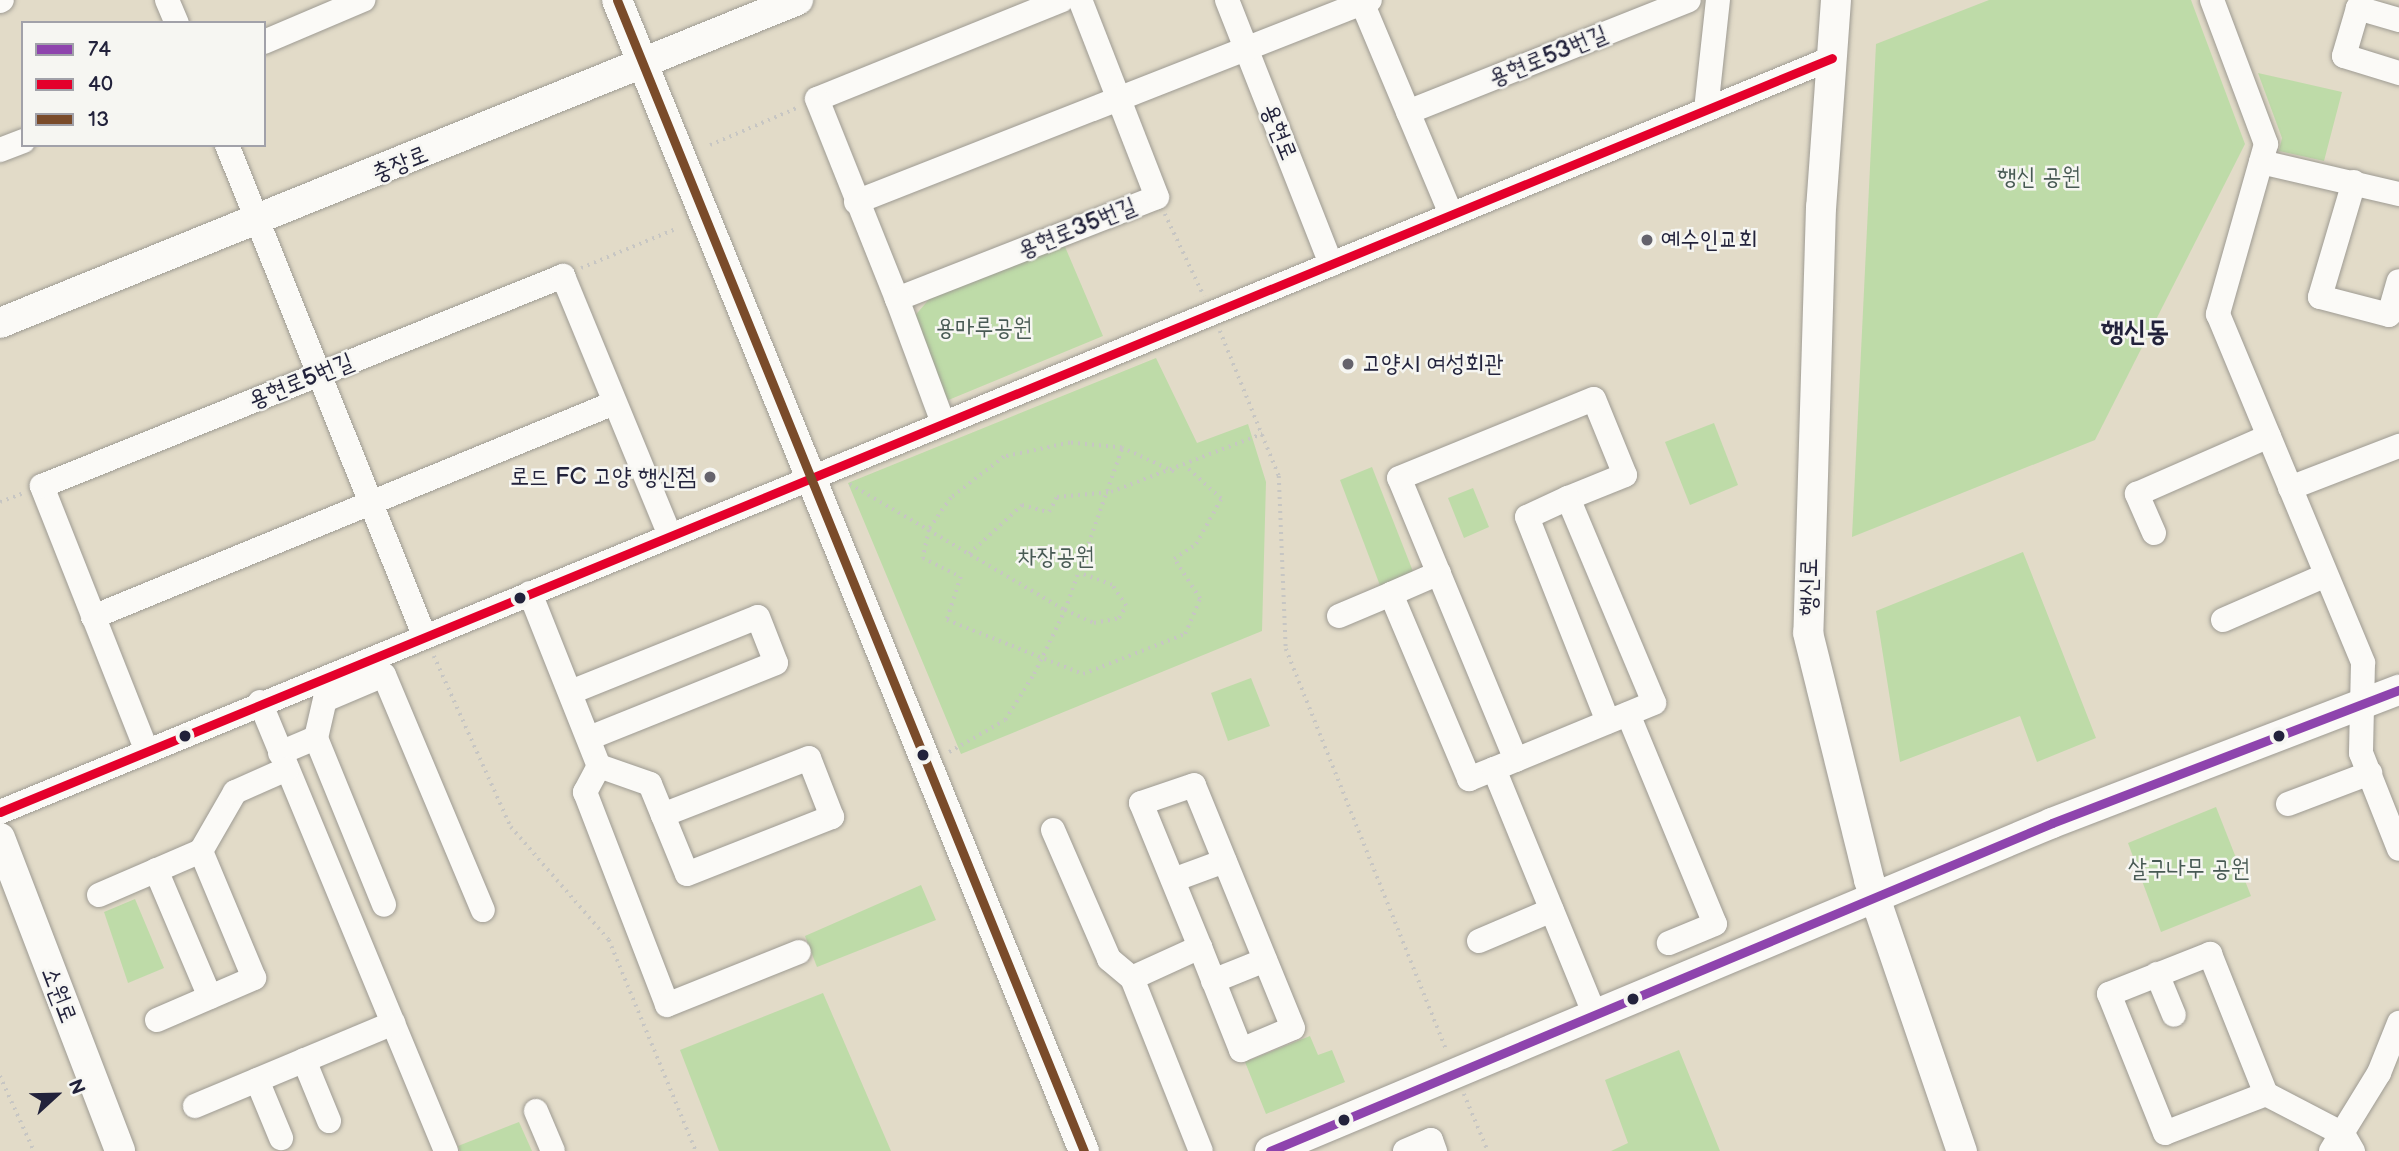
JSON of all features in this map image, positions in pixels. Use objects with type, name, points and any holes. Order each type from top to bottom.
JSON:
[{"type":"main road","points":[[617,0],[642,65],[824,479],[1084,1151]]},
{"type":"main road","name":"충장로","points":[[0,323],[257,222],[798,0]]},
{"type":"main road","name":"행신로","points":[[1836,0],[1808,633],[1875,900],[1962,1151]]},
{"type":"main road","points":[[1285,1148],[1595,1015],[2364,701],[2399,690]]},
{"type":"main road","name":"소원로","points":[[0,838],[120,1151]]},
{"type":"street","points":[[167,0],[176,21]]},
{"type":"street","points":[[266,41],[363,0]]},
{"type":"street","points":[[943,423],[817,99],[1062,0]]},
{"type":"street","name":"용현로35번길","points":[[897,299],[1157,197],[1080,0]]},
{"type":"street","name":"용현로","points":[[1227,0],[1331,264]]},
{"type":"street","name":"용현로53번길","points":[[1408,112],[1689,0]]},
{"type":"street","points":[[1706,110],[1718,0]]},
{"type":"street","points":[[2212,0],[2266,144],[2218,314],[2363,663],[2361,753],[2399,849]]},
{"type":"street","points":[[856,202],[1119,95],[1365,1],[1451,214]]},
{"type":"street","points":[[2399,20],[2358,8],[2344,56],[2399,73]]},
{"type":"street","points":[[0,812],[260,702],[427,640],[530,593],[670,535],[824,479],[943,423],[1832,58]]},
{"type":"street","points":[[0,150],[21,142]]},
{"type":"street","points":[[227,147],[427,640]]},
{"type":"street","points":[[2261,162],[2399,194]]},
{"type":"street","points":[[2354,182],[2320,297],[2389,315],[2399,281]]},
{"type":"street","points":[[563,276],[670,535]]},
{"type":"street","name":"용현로5번길","points":[[146,749],[42,486],[563,276]]},
{"type":"street","points":[[1595,1015],[1552,910],[1439,573],[1399,478],[1594,399],[1625,475],[1527,517],[1618,718],[1716,924],[1669,943]]},
{"type":"street","points":[[93,617],[614,402]]},
{"type":"street","points":[[2154,533],[2137,494],[2269,436]]},
{"type":"street","points":[[2290,488],[2399,446]]},
{"type":"street","points":[[1391,594],[1469,779],[1654,703],[1568,498]]},
{"type":"street","points":[[1339,616],[1439,573]]},
{"type":"street","points":[[2224,620],[2326,575]]},
{"type":"street","points":[[530,593],[599,766],[584,792],[667,1005],[799,952]]},
{"type":"street","points":[[570,692],[758,617],[776,663],[589,738]]},
{"type":"street","points":[[384,905],[316,738],[325,700],[384,675],[483,910]]},
{"type":"street","points":[[260,702],[446,1151]]},
{"type":"street","points":[[99,895],[201,851],[235,792],[316,738]]},
{"type":"street","points":[[599,766],[650,784],[663,816],[687,874],[832,817],[809,758],[663,816]]},
{"type":"street","points":[[2288,804],[2370,773]]},
{"type":"street","points":[[1194,785],[1225,861],[1293,1028],[1241,1050],[1141,803],[1194,785]]},
{"type":"street","points":[[1053,830],[1109,959],[1132,978],[1201,1151]]},
{"type":"street","points":[[157,1020],[254,978],[201,851]]},
{"type":"street","points":[[1172,880],[1225,861]]},
{"type":"street","points":[[156,870],[210,998]]},
{"type":"street","points":[[1479,941],[1552,910]]},
{"type":"street","points":[[1132,978],[1200,947]]},
{"type":"street","points":[[2266,1094],[2165,1133],[2109,994],[2210,954],[2266,1094],[2342,1145],[2389,1076],[2399,1023]]},
{"type":"street","points":[[1213,981],[1265,960]]},
{"type":"street","points":[[2157,974],[2174,1015]]},
{"type":"street","points":[[195,1106],[393,1023]]},
{"type":"street","points":[[304,1060],[329,1121]]},
{"type":"street","points":[[257,1080],[281,1138]]},
{"type":"street","points":[[536,1111],[553,1151]]},
{"type":"street","points":[[1405,1151],[1431,1140],[1435,1151]]},
{"type":"path","points":[[710,145],[817,99]]},
{"type":"path","points":[[1157,197],[1206,299]]},
{"type":"path","points":[[563,276],[673,230]]},
{"type":"path","points":[[1219,329],[1279,476],[1286,649],[1450,1058]]},
{"type":"path","points":[[969,554],[1021,505],[1049,512],[1057,497],[1111,492],[1174,472],[1262,434]]},
{"type":"path","points":[[1174,472],[1122,448],[1070,443],[1004,457],[951,498],[929,530],[923,558],[961,577],[947,620],[1083,674],[1185,634],[1200,599],[1174,559],[1196,544],[1221,499],[1186,467]]},
{"type":"path","points":[[949,752],[1005,720],[1041,659],[1065,610],[1111,492],[1122,448]]},
{"type":"path","points":[[824,479],[929,530],[1065,610],[1094,623],[1119,618],[1126,606],[1112,585],[1079,573]]},
{"type":"path","points":[[427,640],[511,827],[609,940],[696,1151]]},
{"type":"path","points":[[0,1076],[34,1151]]},
{"type":"path","points":[[1462,1089],[1488,1151]]},
{"type":"green space","name":"행신 공원","points":[[1989,0],[2191,0],[2245,144],[2095,440],[1852,537],[1876,44]]},
{"type":"green space","points":[[2258,73],[2342,92],[2324,161],[2279,151],[2282,138]]},
{"type":"green space","name":"용마루공원","points":[[1063,242],[1103,336],[946,401],[913,318],[937,290]]},
{"type":"green space","name":"차장공원","points":[[1156,358],[1197,443],[1248,424],[1266,482],[1262,631],[961,754],[848,483]]},
{"type":"green space","points":[[1714,423],[1738,485],[1690,505],[1665,442]]},
{"type":"green space","points":[[1372,467],[1414,574],[1381,588],[1340,480]]},
{"type":"green space","points":[[1473,488],[1489,527],[1464,538],[1448,498]]},
{"type":"green space","points":[[2023,552],[2096,738],[2037,762],[2020,716],[1900,762],[1876,611]]},
{"type":"green space","points":[[1251,678],[1270,726],[1228,741],[1211,693]]},
{"type":"green space","name":"살구나무 공원","points":[[2216,807],[2251,896],[2161,932],[2128,843]]},
{"type":"green space","points":[[921,885],[936,920],[817,967],[805,936]]},
{"type":"green space","points":[[135,899],[164,968],[128,983],[104,912]]},
{"type":"green space","points":[[823,993],[891,1151],[719,1151],[680,1050]]},
{"type":"green space","points":[[1310,1036],[1318,1055],[1332,1050],[1345,1082],[1266,1114],[1245,1062]]},
{"type":"green space","points":[[1679,1050],[1720,1151],[1611,1151],[1628,1143],[1605,1080]]},
{"type":"green space","points":[[519,1122],[532,1151],[460,1151],[458,1146]]},
{"type":"transit line","name":"13","points":[[617,0],[1084,1151]]},
{"type":"transit line","name":"40","points":[[0,812],[1832,58]]},
{"type":"transit line","name":"74","points":[[1270,1151],[2052,823],[2399,690]]},
{"type":"place","name":"예수인교회","points":[[1647,240]]},
{"type":"place","name":"고양시 여성회관","points":[[1348,364]]},
{"type":"place","name":"로드 FC 고양 행신점","points":[[710,477]]},
{"type":"district","name":"행신동","points":[[2135,332]]}]
